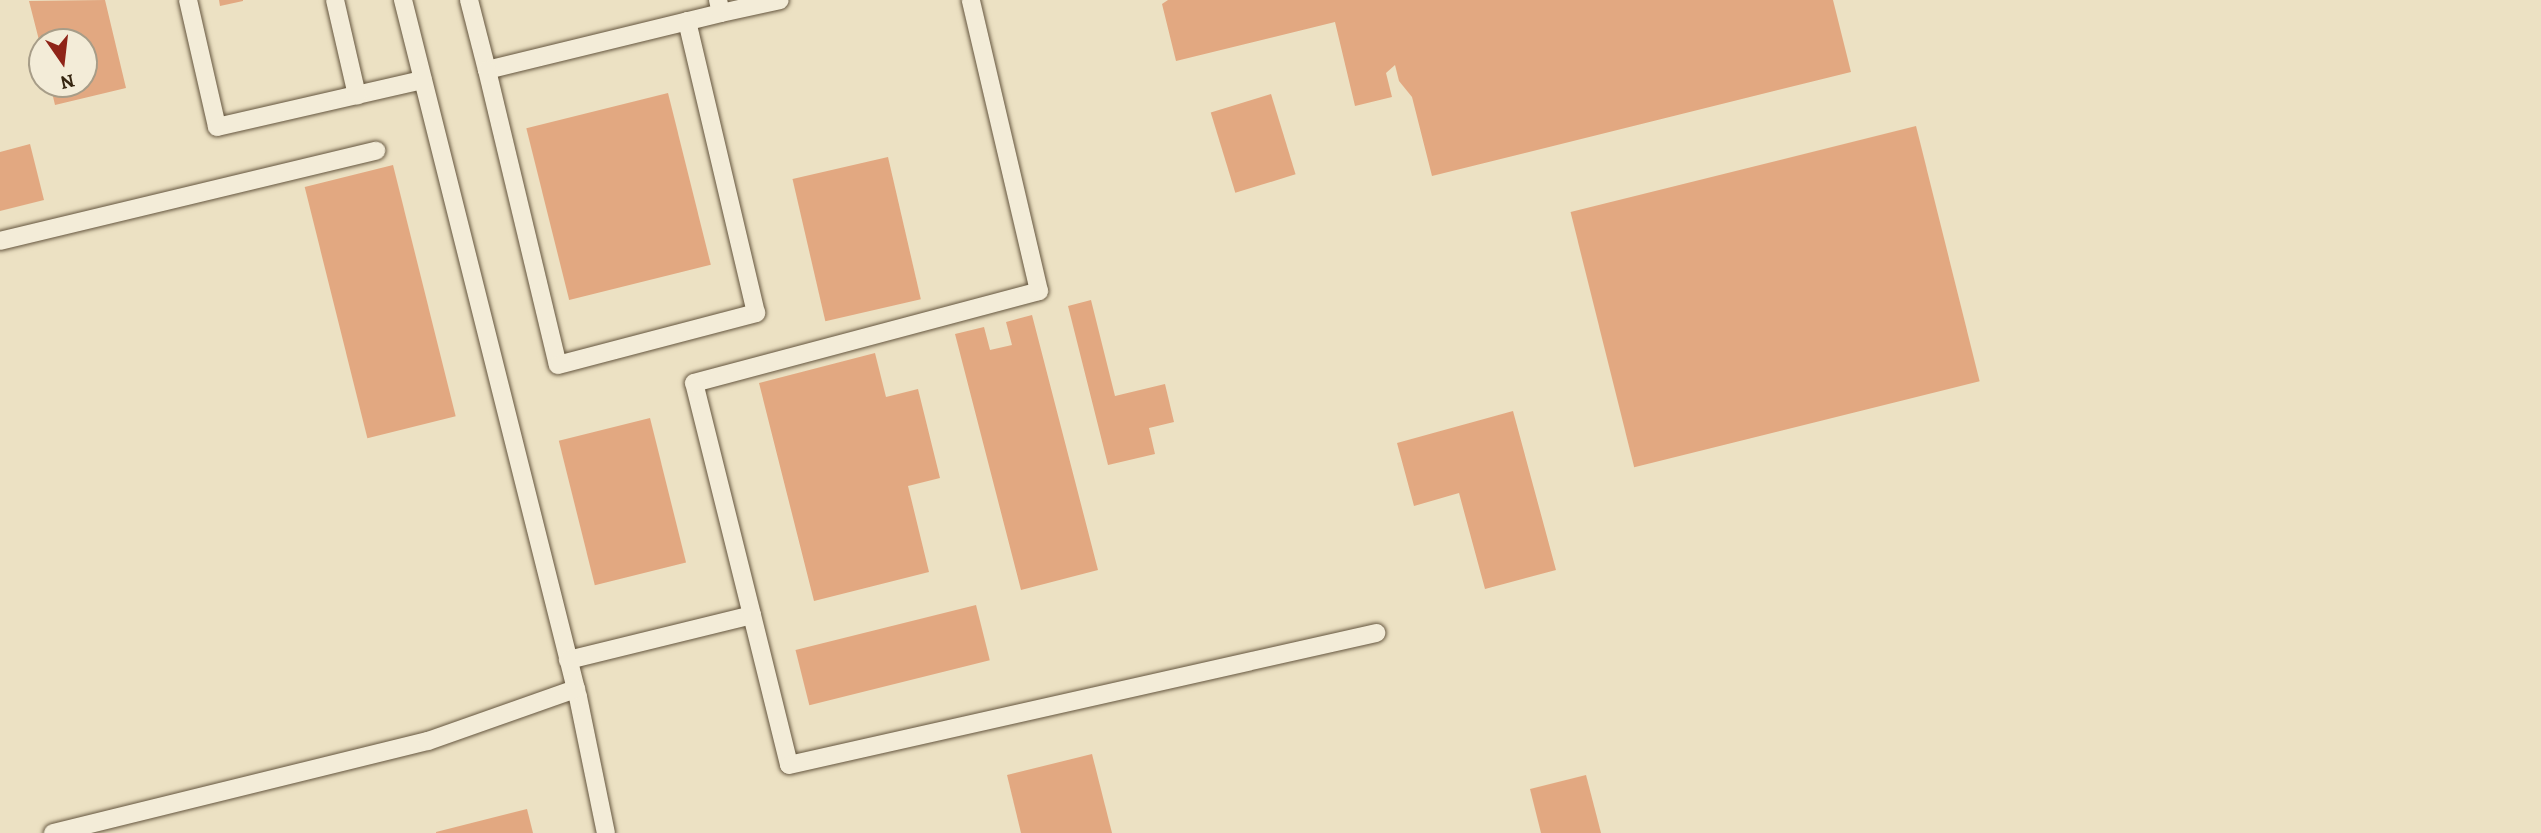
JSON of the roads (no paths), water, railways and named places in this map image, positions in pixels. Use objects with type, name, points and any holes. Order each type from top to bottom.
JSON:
[{"type":"lane","points":[[187,0],[217,127],[423,79]]},
{"type":"lane","points":[[335,0],[358,95]]},
{"type":"lane","points":[[403,0],[576,689],[606,833]]},
{"type":"lane","points":[[469,0],[558,365],[756,313],[687,21]]},
{"type":"lane","points":[[487,70],[687,21],[720,7],[780,0]]},
{"type":"lane","points":[[971,0],[1039,291],[694,383],[789,765],[1376,633]]},
{"type":"lane","points":[[0,241],[376,151]]},
{"type":"lane","points":[[568,660],[752,615]]},
{"type":"lane","points":[[53,833],[428,741],[576,689]]}]
